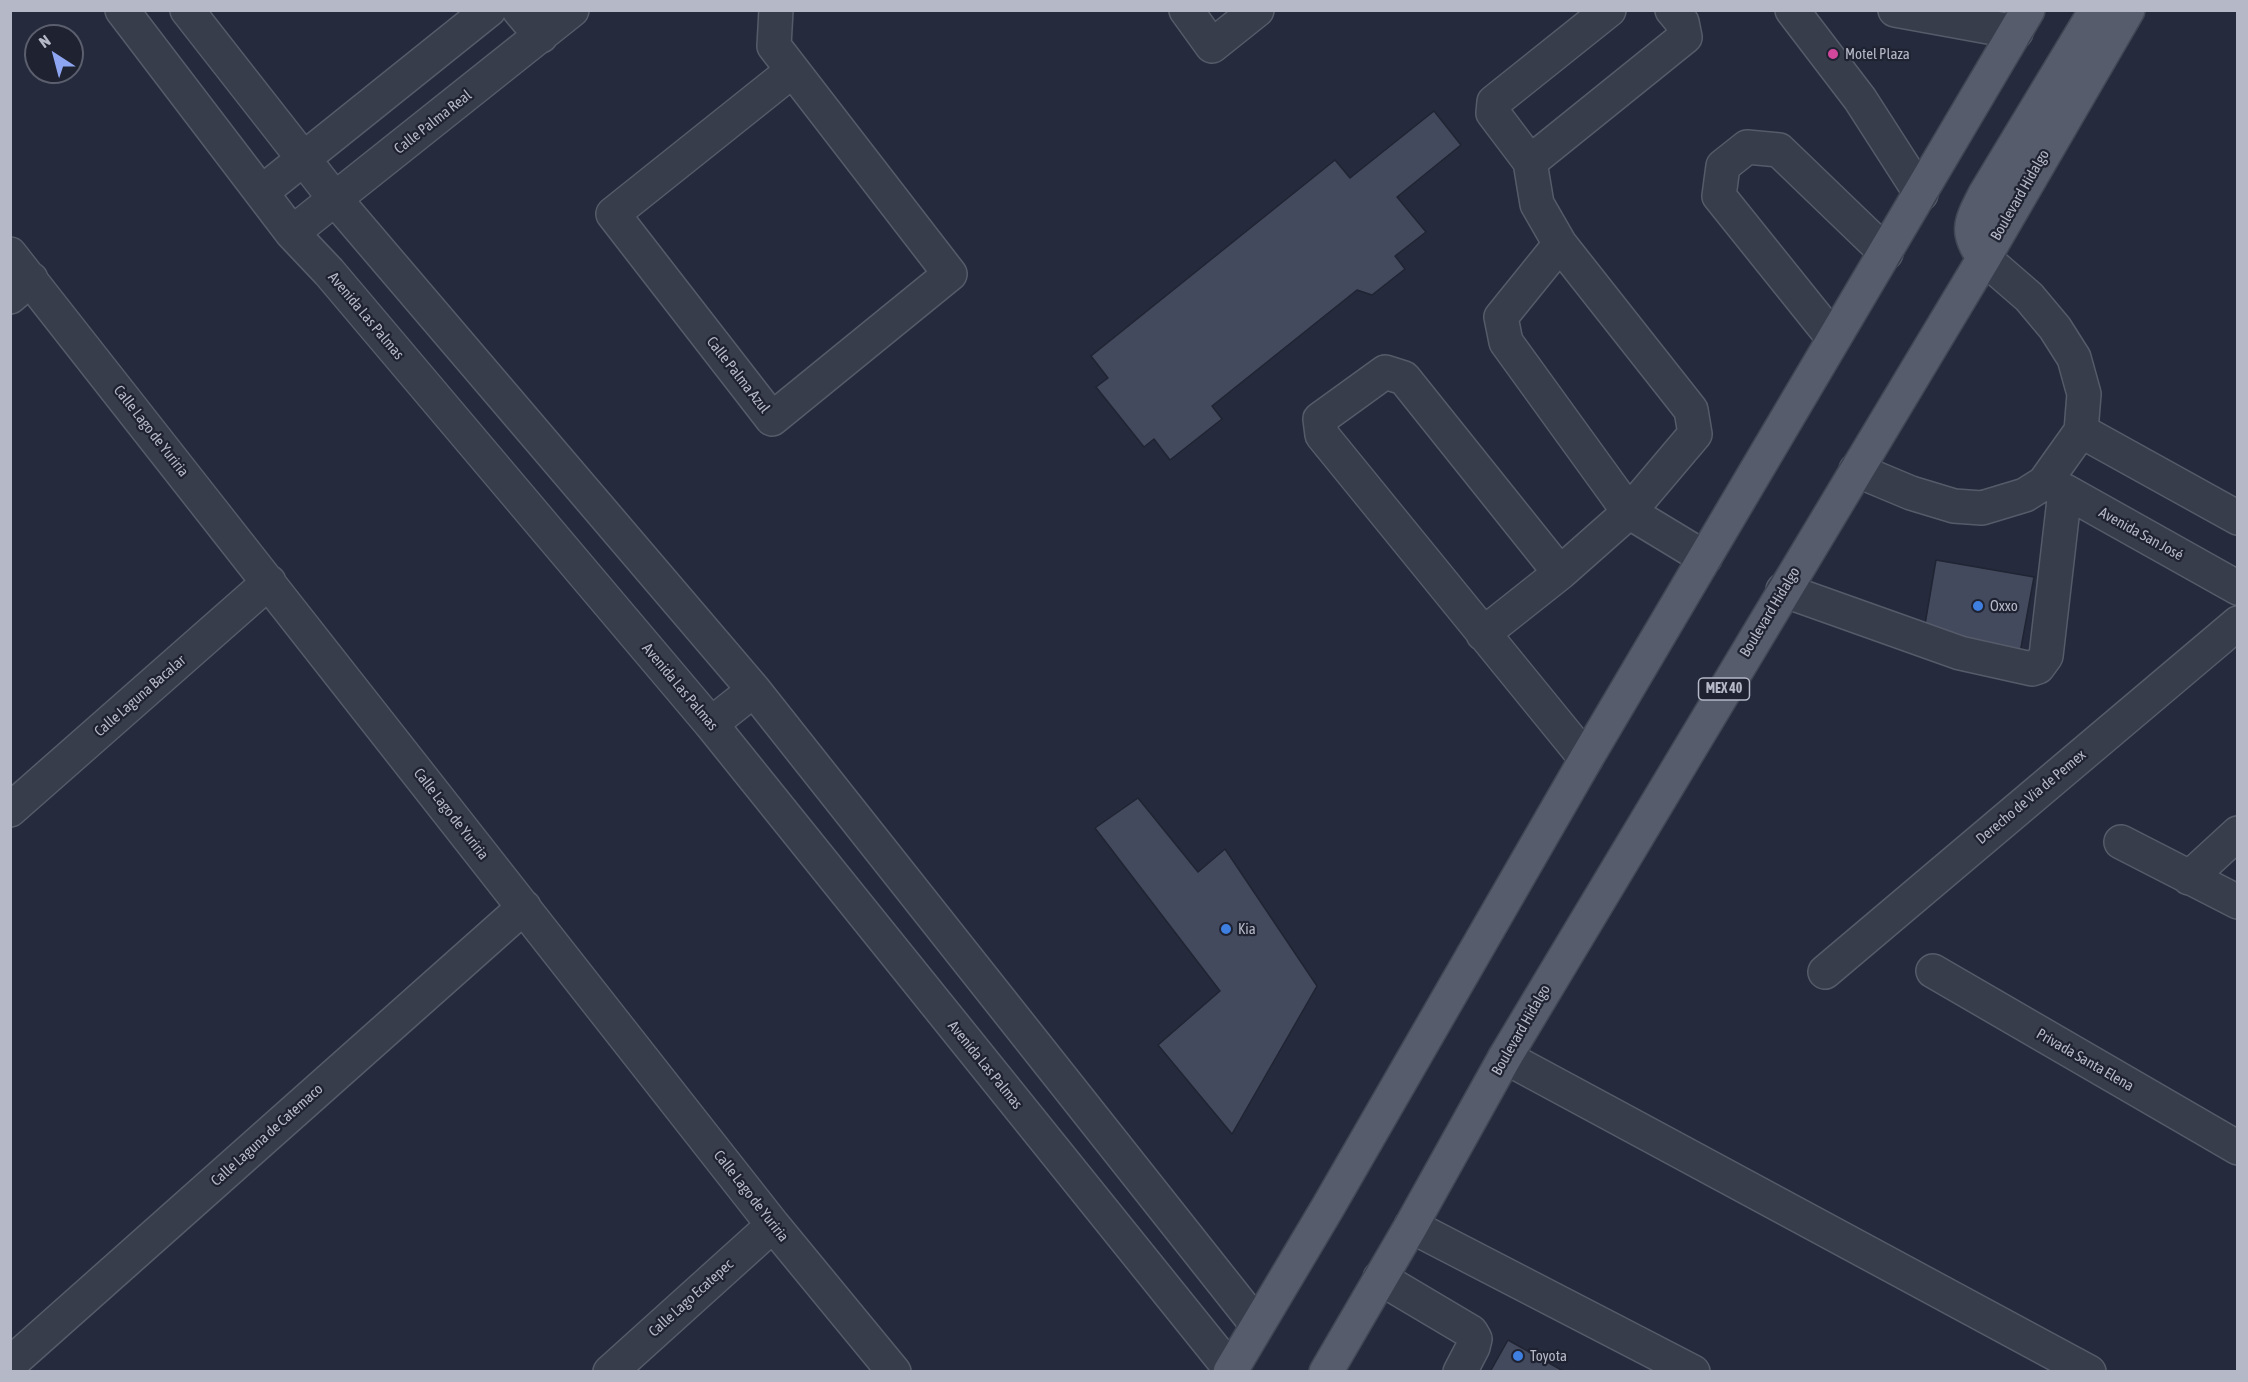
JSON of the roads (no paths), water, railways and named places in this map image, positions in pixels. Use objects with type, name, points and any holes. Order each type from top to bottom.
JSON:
[{"type":"main road","points":[[1984,258],[1974,243],[1970,231],[1973,218],[1985,194],[2096,10]]},
{"type":"main road","name":"Boulevard Hidalgo","points":[[1326,1371],[1411,1226],[1505,1057],[1984,258],[2128,10]]},
{"type":"main road","points":[[1230,1371],[1340,1186],[1586,759],[2022,21]]},
{"type":"street","name":"Avenida Las Palmas","points":[[122,10],[292,233],[329,272],[711,724],[1230,1371]]},
{"type":"street","points":[[187,10],[335,200],[754,690],[1257,1325]]},
{"type":"street","points":[[262,192],[489,10]]},
{"type":"street","points":[[519,10],[541,36]]},
{"type":"street","name":"Calle Palma Real","points":[[292,233],[572,10]]},
{"type":"street","name":"Calle Palma Azul","points":[[776,10],[774,46],[950,274],[772,419],[613,214],[792,71]]},
{"type":"street","points":[[1186,10],[1212,46],[1257,10]]},
{"type":"street","points":[[1483,634],[1560,573],[1629,512],[1695,434],[1691,410],[1560,244],[1537,204],[1530,162],[1493,113],[1494,102],[1610,10]]},
{"type":"street","points":[[1530,162],[1685,37],[1682,22],[1672,10]]},
{"type":"street","points":[[1792,10],[1860,99],[1921,194]]},
{"type":"street","points":[[1895,10],[2022,21]]},
{"type":"street","points":[[1833,338],[1719,196],[1723,166],[1747,147],[1779,150],[1886,254]]},
{"type":"street","points":[[1560,244],[1501,317],[1506,342],[1629,512],[1706,558]]},
{"type":"street","name":"Calle Lago de Yuriria","points":[[10,254],[21,288],[269,582],[773,1225],[894,1371]]},
{"type":"street","points":[[1783,590],[1960,653],[2032,669],[2038,667],[2046,656],[2054,487],[2081,431],[2084,394],[2074,358],[2055,328],[2029,297],[1984,258]]},
{"type":"street","points":[[1560,573],[1404,378],[1385,372],[1320,419],[1322,435],[1586,759]]},
{"type":"street","points":[[2081,431],[2238,518]]},
{"type":"street","points":[[1856,470],[1911,493],[1954,506],[1982,508],[2054,487]]},
{"type":"street","name":"Avenida San José","points":[[2054,487],[2238,588]]},
{"type":"street","name":"Calle Laguna Bacalar","points":[[10,810],[269,582]]},
{"type":"street","name":"Derecho de Via de Pemex","points":[[1825,972],[2238,623]]},
{"type":"street","points":[[711,724],[754,690]]},
{"type":"street","points":[[2189,878],[2238,833]]},
{"type":"street","points":[[2121,842],[2238,902]]},
{"type":"street","name":"Calle Laguna de Catemaco","points":[[10,1364],[524,907]]},
{"type":"street","name":"Privada Santa Elena","points":[[1933,972],[2238,1148]]},
{"type":"street","points":[[1505,1057],[2089,1371]]},
{"type":"street","points":[[1136,1253],[1175,1221]]},
{"type":"street","name":"Calle Lago Ecatepec","points":[[610,1371],[773,1225]]},
{"type":"street","points":[[1411,1226],[1693,1371]]},
{"type":"street","points":[[1380,1278],[1471,1332],[1475,1339],[1473,1347],[1460,1371]]},
{"type":"place","name":"Motel Plaza","points":[[1833,54]]},
{"type":"place","name":"Oxxo","points":[[1978,606]]},
{"type":"place","name":"Kia","points":[[1226,929]]},
{"type":"place","name":"Toyota","points":[[1518,1356]]}]
